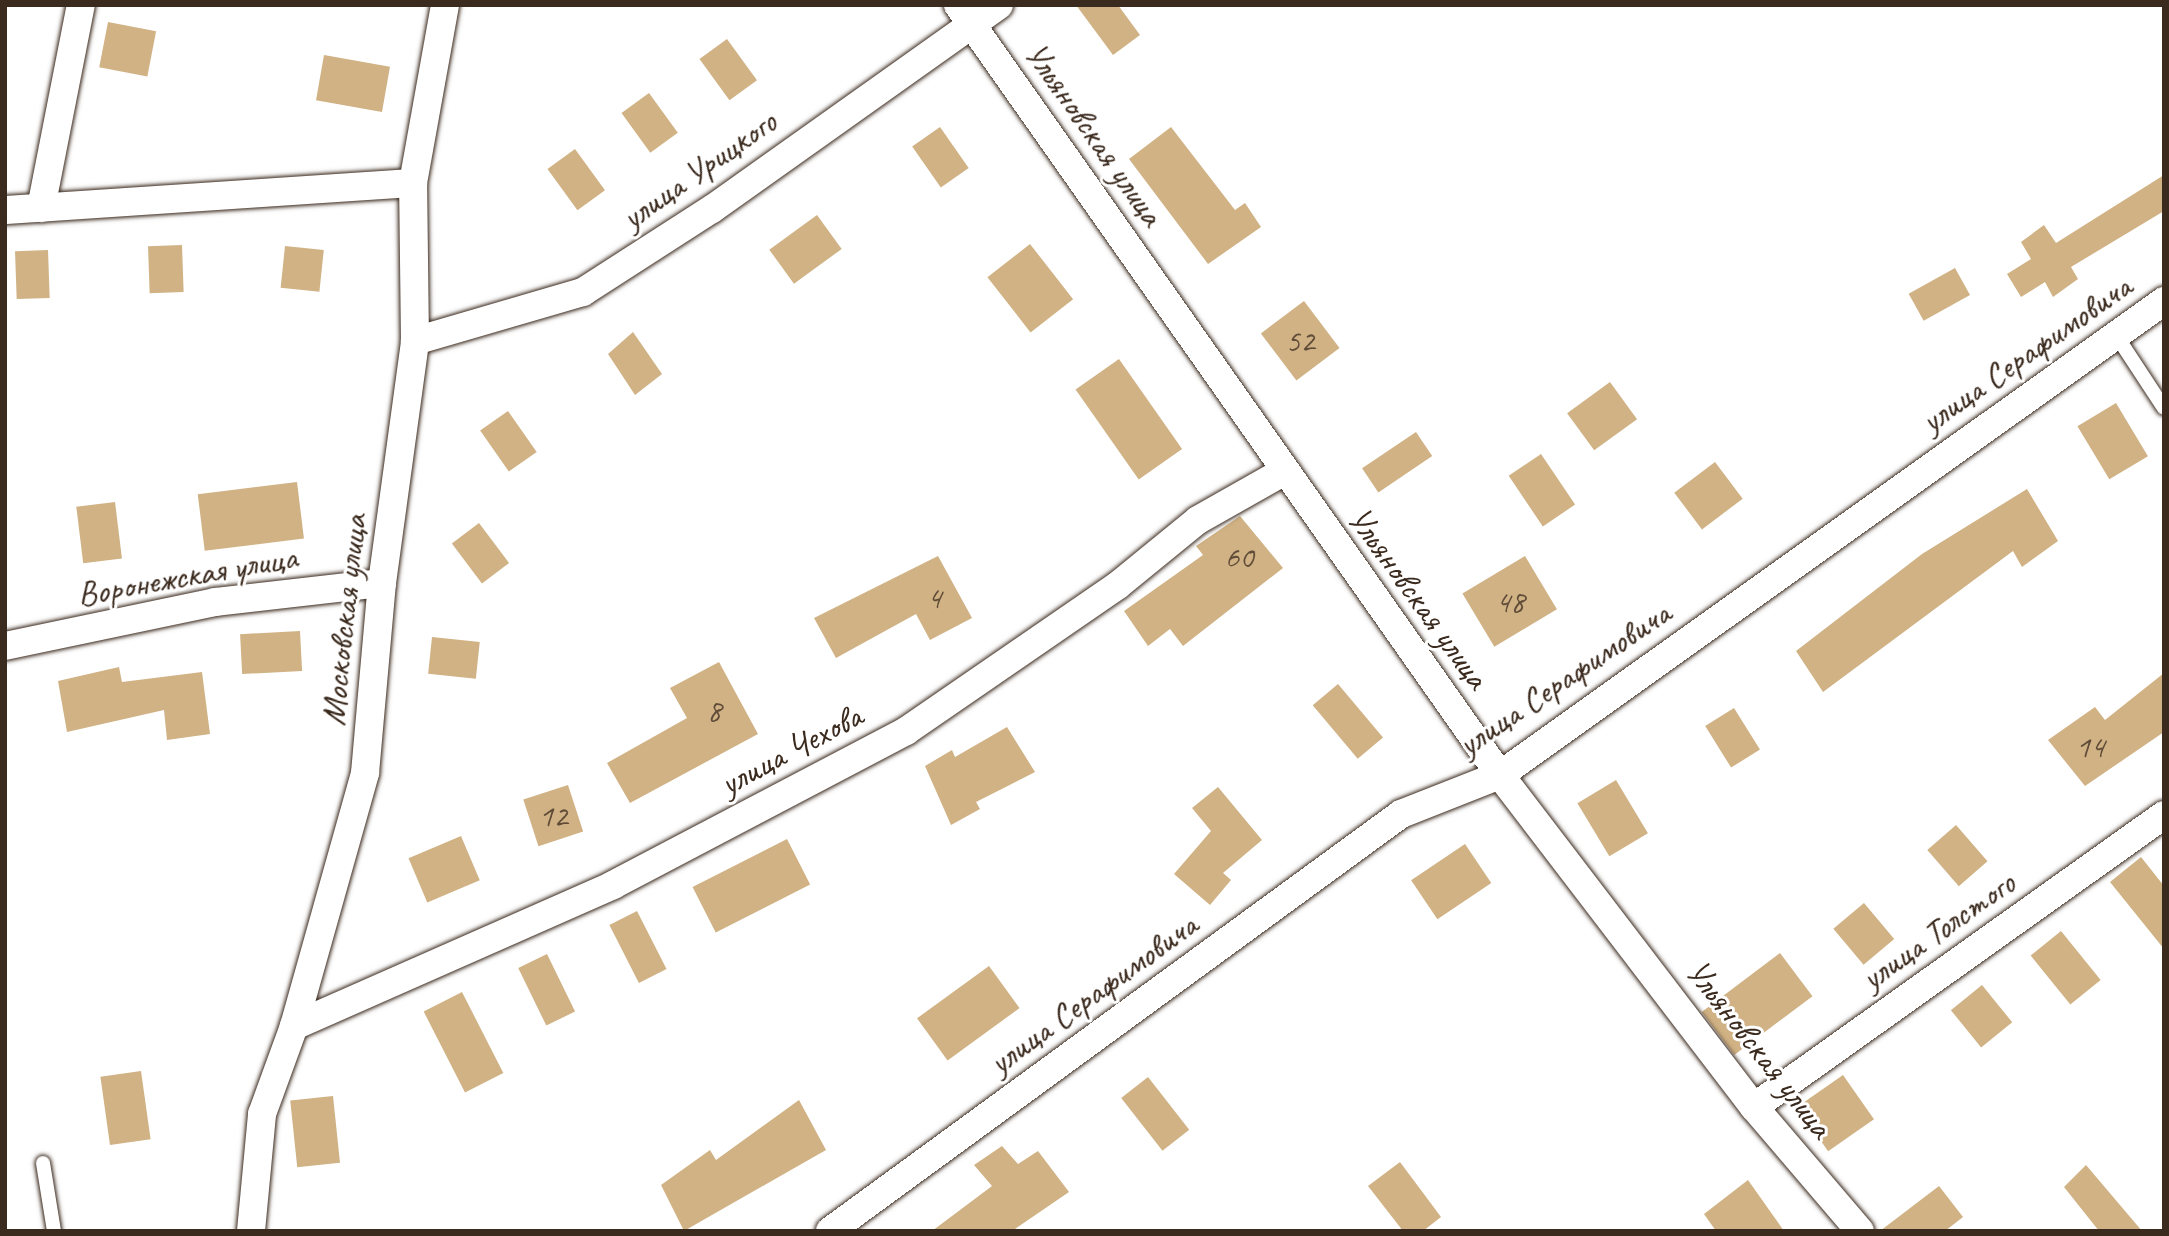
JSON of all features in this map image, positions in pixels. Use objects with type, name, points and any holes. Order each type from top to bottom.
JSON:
[{"type":"street","points":[[41,208],[81,5]]},
{"type":"street","name":"Московская улица","points":[[251,1231],[262,1114],[294,1026],[365,774],[382,583],[415,341],[412,183],[445,5]]},
{"type":"street","name":"улица Урицкого","points":[[415,341],[583,292],[712,209],[965,13],[999,5]]},
{"type":"street","name":"Ульяновская улица","points":[[965,13],[1283,472],[1500,775],[1754,1107],[1860,1231]]},
{"type":"street","points":[[5,210],[412,183]]},
{"type":"street","name":"улица Серафимовича","points":[[830,1231],[1401,814],[1500,775],[2164,301]]},
{"type":"street","name":"улица Чехова","points":[[294,1026],[613,885],[905,731],[1118,586],[1198,520],[1283,472]]},
{"type":"street","name":"Воронежская улица","points":[[5,646],[215,602],[382,583]]},
{"type":"street","name":"улица Толстого","points":[[1754,1107],[2164,815]]},
{"type":"lane","points":[[2116,335],[2164,408]]},
{"type":"lane","points":[[43,1163],[54,1231]]},
{"type":"building","points":[[1076,5],[1118,5],[1140,35],[1113,55]]},
{"type":"building","points":[[108,22],[156,31],[147,77],[99,67]]},
{"type":"building","points":[[727,39],[757,80],[729,100],[699,59]]},
{"type":"building","points":[[324,55],[390,67],[382,112],[316,100]]},
{"type":"building","points":[[649,93],[678,133],[650,153],[621,113]]},
{"type":"building","points":[[940,127],[969,168],[941,187],[912,147]]},
{"type":"building","points":[[1171,127],[1235,210],[1245,203],[1261,227],[1208,264],[1129,159]]},
{"type":"building","points":[[575,149],[605,190],[577,210],[547,169]]},
{"type":"building","points":[[2164,175],[2164,211],[2071,267],[2078,279],[2053,297],[2045,282],[2021,297],[2007,274],[2031,259],[2021,242],[2044,225],[2056,243]]},
{"type":"building","points":[[817,215],[842,249],[794,284],[769,250]]},
{"type":"building","points":[[1030,244],[1073,299],[1031,332],[987,277]]},
{"type":"building","points":[[182,245],[184,292],[150,293],[148,246]]},
{"type":"building","points":[[285,246],[324,250],[319,292],[281,288]]},
{"type":"building","points":[[48,250],[50,298],[17,299],[15,251]]},
{"type":"building","points":[[1955,268],[1970,295],[1924,321],[1909,294]]},
{"type":"building","points":[[1304,301],[1340,348],[1296,381],[1261,333]]},
{"type":"building","points":[[633,332],[662,374],[635,395],[608,354]]},
{"type":"building","points":[[1119,359],[1182,449],[1139,480],[1076,389]]},
{"type":"building","points":[[1610,382],[1637,419],[1594,450],[1567,413]]},
{"type":"building","points":[[2116,403],[2148,456],[2109,479],[2077,426]]},
{"type":"building","points":[[508,411],[537,452],[509,471],[480,431]]},
{"type":"building","points":[[1416,432],[1432,456],[1378,492],[1362,468]]},
{"type":"building","points":[[1541,454],[1575,505],[1543,526],[1509,476]]},
{"type":"building","points":[[1715,462],[1743,499],[1702,529],[1674,493]]},
{"type":"building","points":[[297,482],[304,539],[205,551],[198,494]]},
{"type":"building","points":[[2027,489],[2058,541],[2022,567],[2013,551],[1823,692],[1796,651],[1922,554]]},
{"type":"building","points":[[115,502],[122,559],[83,563],[76,507]]},
{"type":"building","points":[[1240,516],[1283,568],[1183,646],[1170,629],[1148,646],[1124,611],[1203,555],[1196,546]]},
{"type":"building","points":[[479,523],[509,563],[482,583],[452,543]]},
{"type":"building","points":[[938,556],[972,618],[930,640],[916,614],[836,658],[814,618]]},
{"type":"building","points":[[1525,556],[1557,609],[1494,647],[1462,594]]},
{"type":"building","points":[[300,631],[302,671],[242,674],[240,634]]},
{"type":"building","points":[[432,637],[480,642],[476,679],[428,674]]},
{"type":"building","points":[[719,662],[758,734],[630,803],[607,763],[687,718],[670,688]]},
{"type":"building","points":[[119,667],[122,682],[202,672],[210,734],[167,740],[164,710],[67,732],[58,681]]},
{"type":"building","points":[[2164,673],[2164,732],[2085,786],[2048,740],[2095,707],[2105,720]]},
{"type":"building","points":[[1338,684],[1383,738],[1358,759],[1313,705]]},
{"type":"building","points":[[1734,708],[1760,750],[1731,768],[1705,726]]},
{"type":"building","points":[[1007,727],[1035,772],[976,802],[980,809],[951,825],[925,766],[952,750],[955,757]]},
{"type":"building","points":[[1616,780],[1648,833],[1609,856],[1577,803]]},
{"type":"building","points":[[568,785],[583,832],[538,846],[523,800]]},
{"type":"building","points":[[1218,787],[1262,840],[1223,873],[1231,880],[1210,905],[1174,874],[1211,831],[1192,808]]},
{"type":"building","points":[[1956,825],[1987,861],[1959,886],[1927,850]]},
{"type":"building","points":[[461,836],[480,880],[427,902],[409,858]]},
{"type":"building","points":[[787,839],[810,884],[716,933],[693,887]]},
{"type":"building","points":[[1465,844],[1491,883],[1437,919],[1411,880]]},
{"type":"building","points":[[2141,857],[2164,886],[2164,949],[2110,882]]},
{"type":"building","points":[[1864,903],[1894,939],[1864,965],[1833,929]]},
{"type":"building","points":[[637,911],[667,969],[639,983],[609,925]]},
{"type":"building","points":[[2061,931],[2101,980],[2070,1005],[2031,956]]},
{"type":"building","points":[[1780,953],[1812,996],[1734,1055],[1702,1012]]},
{"type":"building","points":[[547,954],[575,1012],[546,1026],[518,968]]},
{"type":"building","points":[[989,966],[1020,1008],[948,1060],[917,1018]]},
{"type":"building","points":[[1982,985],[2012,1022],[1981,1047],[1951,1010]]},
{"type":"building","points":[[462,992],[503,1073],[465,1093],[424,1012]]},
{"type":"building","points":[[141,1071],[151,1139],[110,1145],[100,1077]]},
{"type":"building","points":[[1843,1075],[1874,1119],[1828,1151],[1797,1107]]},
{"type":"building","points":[[1148,1077],[1189,1130],[1162,1151],[1121,1098]]},
{"type":"building","points":[[333,1096],[340,1163],[297,1167],[290,1100]]},
{"type":"building","points":[[799,1100],[826,1150],[684,1231],[661,1185],[710,1150],[716,1160]]},
{"type":"building","points":[[1002,1146],[1018,1164],[1038,1151],[1069,1192],[1012,1231],[932,1231],[992,1186],[974,1165]]},
{"type":"building","points":[[1400,1162],[1441,1217],[1423,1231],[1403,1231],[1368,1186]]},
{"type":"building","points":[[2086,1165],[2142,1231],[2099,1231],[2064,1187]]},
{"type":"building","points":[[1748,1180],[1784,1231],[1716,1231],[1704,1214]]},
{"type":"building","points":[[1939,1186],[1963,1217],[1945,1231],[1880,1231]]}]
